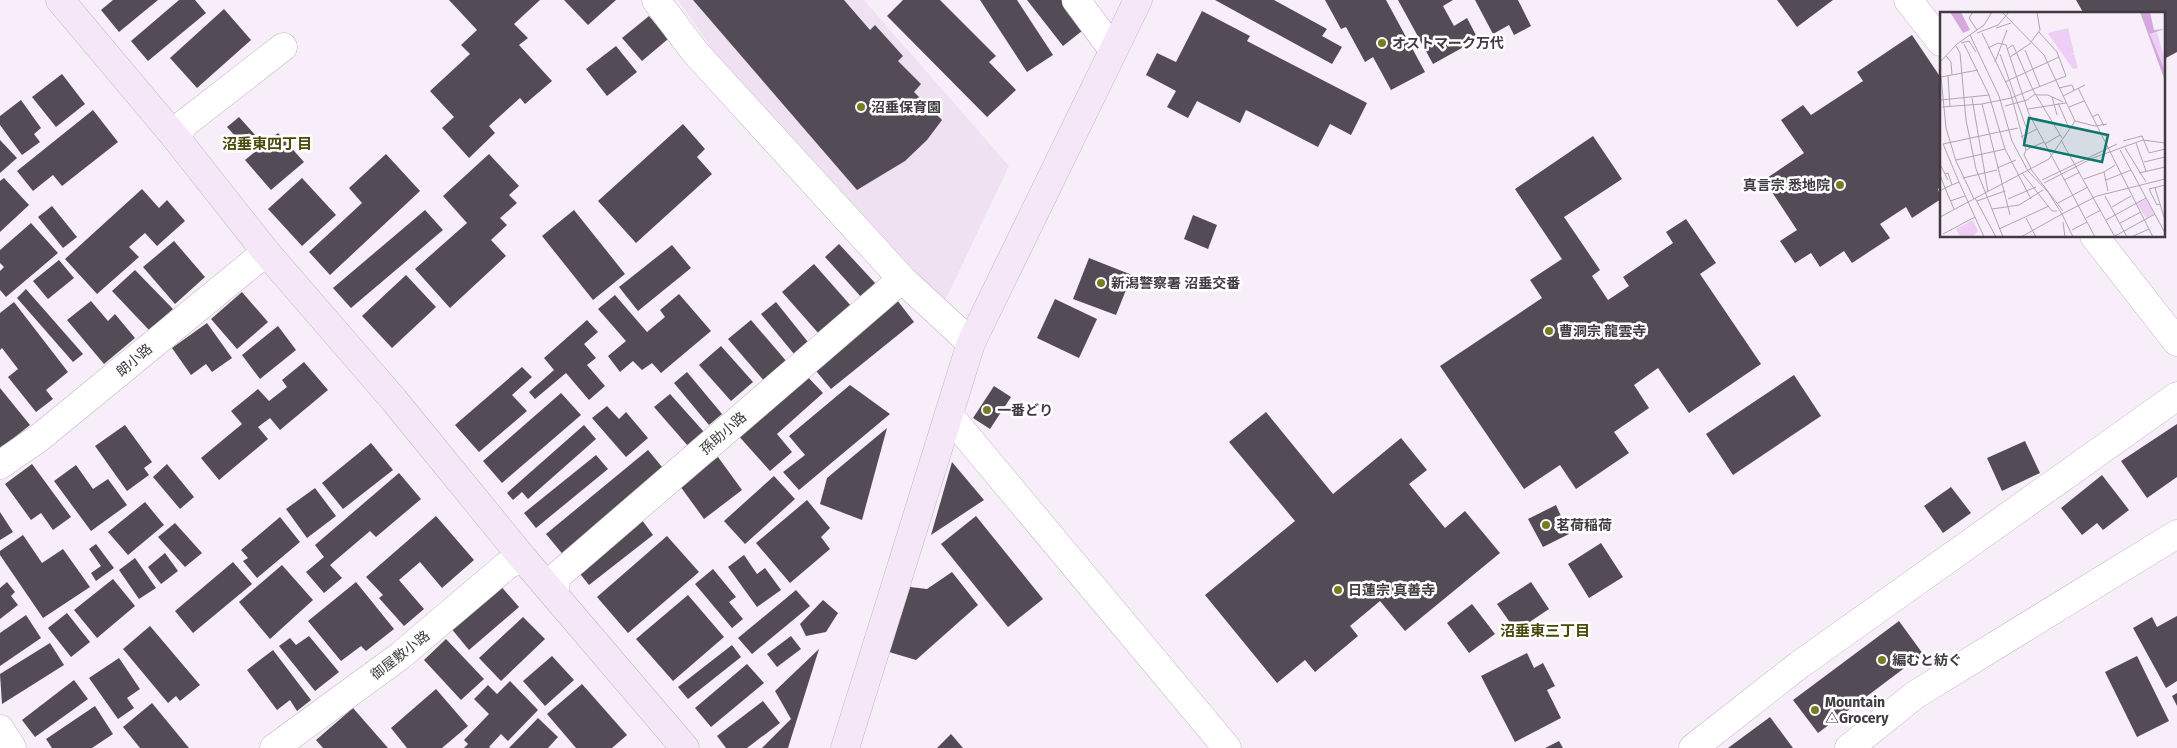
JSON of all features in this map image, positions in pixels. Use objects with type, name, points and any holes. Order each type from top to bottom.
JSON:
[{"type":"street","points":[[60,0],[176,138],[266,252],[394,400],[522,557],[685,748]]},
{"type":"street","points":[[656,0],[695,52],[902,279],[971,343]]},
{"type":"street","points":[[1076,0],[1113,50]]},
{"type":"street","points":[[845,748],[971,343],[1138,0]]},
{"type":"street","points":[[1908,0],[1940,41]]},
{"type":"street","points":[[176,138],[184,124],[283,47]]},
{"type":"street","points":[[2096,238],[2177,342]]},
{"type":"street","name":"朗小路","points":[[0,465],[39,438],[266,252]]},
{"type":"street","name":"孫助小路","points":[[555,594],[556,577],[902,279]]},
{"type":"street","points":[[1693,748],[1799,666],[2177,396]]},
{"type":"street","points":[[949,415],[1227,748]]},
{"type":"street","points":[[1849,748],[1915,695],[2177,534]]},
{"type":"street","name":"御屋敷小路","points":[[274,748],[400,656],[506,566],[522,557]]},
{"type":"street","points":[[0,729],[12,748]]},
{"type":"shaded area","name":"沼垂保育園","points":[[678,0],[864,0],[1009,166],[944,303],[711,48]]},
{"type":"building","points":[[113,0],[158,0],[119,32],[101,10]]},
{"type":"building","points":[[179,0],[195,0],[206,13],[148,61],[131,41]]},
{"type":"building","points":[[449,0],[540,0],[514,24],[528,38],[519,45],[552,81],[525,104],[520,98],[489,126],[495,133],[469,158],[442,128],[454,117],[430,91],[470,54],[461,45],[477,30]]},
{"type":"building","points":[[564,0],[616,0],[588,25]]},
{"type":"building","points":[[693,0],[844,0],[870,30],[875,25],[903,56],[898,61],[921,84],[914,92],[942,120],[927,140],[905,161],[857,190]]},
{"type":"building","points":[[903,0],[940,0],[996,56],[989,62],[1016,90],[987,117],[887,16]]},
{"type":"building","points":[[980,0],[1017,0],[1053,55],[1027,72]]},
{"type":"building","points":[[1027,0],[1066,0],[1087,27],[1063,46]]},
{"type":"building","points":[[1215,0],[1274,0],[1327,29],[1322,36],[1342,47],[1332,64]]},
{"type":"building","name":"オストマーク万代","points":[[1325,0],[1386,0],[1425,72],[1391,90],[1373,57],[1365,62],[1346,27],[1341,29]]},
{"type":"building","points":[[1398,0],[1453,0],[1443,6],[1454,26],[1467,18],[1478,39],[1433,64]]},
{"type":"building","points":[[1475,0],[1518,0],[1531,26],[1514,35],[1509,25],[1493,34]]},
{"type":"building","points":[[1777,0],[1833,0],[1797,27]]},
{"type":"building","points":[[2076,0],[2177,0],[2177,52],[2166,58],[2164,55],[2164,12],[2083,12]]},
{"type":"building","points":[[224,9],[251,40],[197,88],[170,58]]},
{"type":"building","points":[[1202,11],[1250,36],[1247,41],[1367,103],[1351,135],[1330,124],[1318,147],[1246,110],[1240,123],[1197,101],[1188,118],[1167,107],[1176,91],[1146,75],[1157,53],[1176,62]]},
{"type":"building","points":[[649,16],[668,39],[642,61],[622,38]]},
{"type":"building","points":[[1912,35],[1940,77],[1940,188],[1938,189],[1940,200],[1912,218],[1906,207],[1880,224],[1890,238],[1852,263],[1844,251],[1820,267],[1811,253],[1795,263],[1780,241],[1797,230],[1764,180],[1804,153],[1781,120],[1803,105],[1811,115],[1863,81],[1857,72]]},
{"type":"building","points":[[616,46],[637,72],[607,96],[586,69]]},
{"type":"building","points":[[62,74],[85,104],[56,127],[32,97]]},
{"type":"building","points":[[21,100],[41,128],[34,134],[40,142],[22,155],[0,125],[0,116]]},
{"type":"building","points":[[93,110],[118,142],[62,186],[53,175],[33,191],[17,171]]},
{"type":"building","points":[[239,117],[257,137],[245,147],[227,127]]},
{"type":"building","points":[[683,124],[705,149],[697,157],[712,174],[636,243],[598,201]]},
{"type":"building","points":[[278,133],[304,162],[271,190],[245,160]]},
{"type":"building","points":[[1593,136],[1622,179],[1564,217],[1600,270],[1592,276],[1608,300],[1629,286],[1623,277],[1673,243],[1666,232],[1686,219],[1716,263],[1700,274],[1761,364],[1689,413],[1658,368],[1634,385],[1649,408],[1614,432],[1629,453],[1576,489],[1560,465],[1524,489],[1440,366],[1542,298],[1530,280],[1562,259],[1515,189]]},
{"type":"building","points":[[0,140],[17,158],[0,173]]},
{"type":"building","points":[[386,154],[420,191],[330,275],[309,252],[362,203],[349,188]]},
{"type":"building","points":[[489,154],[519,186],[509,195],[517,203],[500,218],[507,225],[491,240],[506,256],[450,308],[415,269],[467,223],[443,196]]},
{"type":"building","points":[[4,178],[29,205],[0,232],[0,181]]},
{"type":"building","points":[[302,178],[336,215],[302,246],[268,209]]},
{"type":"building","points":[[142,189],[159,208],[167,200],[185,221],[157,246],[145,233],[129,247],[139,257],[97,294],[65,259]]},
{"type":"building","points":[[52,206],[77,237],[63,248],[38,217]]},
{"type":"building","points":[[425,210],[443,230],[351,308],[333,288]]},
{"type":"building","points":[[574,210],[625,274],[593,300],[542,236]]},
{"type":"building","points":[[1193,215],[1217,225],[1208,249],[1184,239]]},
{"type":"building","points":[[31,223],[58,253],[6,297],[0,290],[0,271],[4,267],[0,263],[0,250]]},
{"type":"building","points":[[174,241],[205,277],[175,304],[143,267]]},
{"type":"building","points":[[839,244],[876,284],[862,298],[825,257]]},
{"type":"building","points":[[672,245],[691,268],[638,311],[619,287]]},
{"type":"building","points":[[1089,258],[1132,275],[1116,315],[1073,299]]},
{"type":"building","points":[[59,260],[74,278],[48,299],[33,281]]},
{"type":"building","points":[[814,264],[852,307],[820,335],[782,292]]},
{"type":"building","points":[[135,270],[173,309],[149,330],[112,291]]},
{"type":"building","points":[[406,275],[436,307],[392,348],[362,316]]},
{"type":"building","points":[[26,289],[83,354],[73,362],[17,298]]},
{"type":"building","points":[[242,292],[268,322],[237,349],[211,319]]},
{"type":"building","points":[[679,294],[711,331],[661,373],[652,363],[642,370],[633,361],[620,372],[608,356],[626,341],[598,309],[615,295],[647,332],[665,317],[660,310]]},
{"type":"building","points":[[1055,299],[1097,319],[1079,358],[1037,338]]},
{"type":"building","points":[[897,300],[914,322],[831,389],[812,366]]},
{"type":"building","points":[[91,301],[108,321],[115,314],[135,338],[104,364],[67,320]]},
{"type":"building","points":[[14,302],[68,372],[46,390],[53,399],[36,412],[8,377],[18,369],[2,348],[0,350],[0,313]]},
{"type":"building","points":[[776,302],[808,342],[794,354],[761,314]]},
{"type":"building","points":[[587,320],[598,332],[584,344],[596,358],[587,365],[605,386],[589,400],[566,373],[535,399],[529,392],[554,370],[544,358]]},
{"type":"building","points":[[751,320],[787,362],[765,382],[728,339]]},
{"type":"building","points":[[207,323],[232,358],[212,372],[206,364],[191,375],[172,348]]},
{"type":"building","points":[[278,326],[296,350],[260,379],[242,355]]},
{"type":"building","points":[[721,346],[753,382],[731,401],[699,365]]},
{"type":"building","points":[[304,362],[328,390],[280,430],[270,418],[258,427],[268,439],[219,480],[201,458],[242,424],[231,411],[258,389],[269,401],[287,387],[282,380]]},
{"type":"building","points":[[522,367],[532,377],[512,395],[527,411],[479,452],[455,425]]},
{"type":"building","points":[[687,372],[722,414],[709,425],[674,383]]},
{"type":"building","points":[[804,373],[823,393],[777,434],[792,452],[770,471],[736,433]]},
{"type":"building","points":[[1794,375],[1821,416],[1733,475],[1706,434]]},
{"type":"building","points":[[850,385],[890,414],[799,490],[783,472],[805,455],[789,436]]},
{"type":"building","points":[[994,386],[1011,397],[990,429],[973,418]]},
{"type":"building","points":[[0,388],[30,425],[0,449]]},
{"type":"building","points":[[561,393],[581,415],[502,483],[483,461]]},
{"type":"building","points":[[670,394],[704,432],[688,446],[654,407]]},
{"type":"building","points":[[607,406],[619,419],[626,412],[648,438],[626,457],[592,418]]},
{"type":"building","points":[[1266,412],[1333,494],[1401,438],[1427,470],[1409,484],[1445,528],[1465,511],[1500,553],[1405,631],[1380,601],[1350,626],[1358,636],[1315,672],[1305,660],[1277,683],[1205,595],[1295,521],[1229,442]]},
{"type":"building","points":[[2177,424],[2177,477],[2147,498],[2121,461]]},
{"type":"building","points":[[125,425],[152,462],[144,468],[149,475],[127,491],[95,446]]},
{"type":"building","points":[[584,425],[596,439],[528,499],[522,492],[513,500],[507,493]]},
{"type":"building","points":[[887,428],[862,520],[820,504],[827,478]]},
{"type":"building","points":[[2025,441],[2040,473],[2002,491],[1987,458]]},
{"type":"building","points":[[371,443],[393,470],[343,509],[322,483]]},
{"type":"building","points":[[648,450],[667,473],[565,557],[546,534]]},
{"type":"building","points":[[596,455],[608,469],[536,528],[524,513]]},
{"type":"building","points":[[718,457],[742,490],[704,519],[680,486]]},
{"type":"building","points":[[952,462],[984,500],[931,535]]},
{"type":"building","points":[[32,464],[71,517],[53,530],[41,513],[31,520],[5,484]]},
{"type":"building","points":[[167,464],[194,497],[180,509],[153,477]]},
{"type":"building","points":[[76,465],[93,489],[108,479],[127,505],[91,531],[54,481]]},
{"type":"building","points":[[399,473],[421,499],[376,537],[370,531],[330,565],[342,578],[324,593],[306,572],[324,557],[315,545]]},
{"type":"building","points":[[2102,475],[2129,510],[2103,530],[2097,523],[2082,535],[2061,508]]},
{"type":"building","points":[[774,476],[795,499],[745,544],[724,521]]},
{"type":"building","points":[[1951,487],[1971,513],[1943,533],[1924,506]]},
{"type":"building","points":[[315,488],[336,516],[307,538],[286,509]]},
{"type":"building","points":[[807,500],[830,528],[821,537],[830,549],[790,583],[756,543]]},
{"type":"building","points":[[145,502],[164,525],[128,555],[108,532]]},
{"type":"building","points":[[1556,505],[1569,534],[1543,547],[1528,519]]},
{"type":"building","points":[[0,512],[13,532],[0,540]]},
{"type":"building","points":[[436,516],[474,560],[442,588],[420,562],[399,580],[424,609],[404,626],[379,598],[383,595],[366,577]]},
{"type":"building","points":[[976,516],[1043,599],[1008,627],[941,544]]},
{"type":"building","points":[[280,517],[300,542],[257,578],[243,561],[248,558],[241,550]]},
{"type":"building","points":[[642,520],[653,535],[589,585],[577,570]]},
{"type":"building","points":[[175,523],[202,553],[185,567],[158,537]]},
{"type":"building","points":[[23,535],[42,563],[63,549],[90,587],[43,618],[0,555],[0,551]]},
{"type":"building","points":[[667,536],[699,572],[628,633],[597,597]]},
{"type":"building","points":[[1601,543],[1623,577],[1589,598],[1568,564]]},
{"type":"building","points":[[96,544],[114,568],[96,581],[91,573],[101,566],[89,549]]},
{"type":"building","points":[[165,553],[178,571],[161,584],[148,567]]},
{"type":"building","points":[[744,555],[757,574],[765,568],[781,590],[757,607],[728,567]]},
{"type":"building","points":[[135,558],[156,588],[139,599],[119,570]]},
{"type":"building","points":[[233,562],[252,584],[193,633],[175,611]]},
{"type":"building","points":[[282,565],[313,600],[270,639],[239,602]]},
{"type":"building","points":[[713,569],[736,597],[729,602],[743,619],[732,628],[695,584]]},
{"type":"building","points":[[952,572],[978,605],[916,660],[889,652],[910,587],[927,589]]},
{"type":"building","points":[[113,579],[135,606],[97,638],[74,610]]},
{"type":"building","points":[[7,582],[15,592],[11,596],[18,605],[0,619],[0,588]]},
{"type":"building","points":[[356,582],[394,629],[366,651],[361,646],[341,661],[308,621]]},
{"type":"building","points":[[1531,582],[1549,609],[1516,631],[1497,604]]},
{"type":"building","points":[[499,584],[519,607],[469,650],[450,627]]},
{"type":"building","points":[[796,590],[810,606],[752,654],[738,638]]},
{"type":"building","points":[[688,595],[724,637],[673,681],[636,639]]},
{"type":"building","points":[[823,600],[838,613],[826,632],[806,636],[800,624]]},
{"type":"building","points":[[1472,604],[1495,634],[1469,653],[1447,623]]},
{"type":"building","points":[[67,613],[90,642],[71,657],[48,628]]},
{"type":"building","points":[[26,615],[41,638],[0,666],[0,633]]},
{"type":"building","points":[[2177,616],[2177,681],[2166,688],[2133,628],[2152,617],[2157,627]]},
{"type":"building","points":[[523,617],[545,639],[501,681],[479,658]]},
{"type":"building","points":[[1899,621],[1923,654],[1818,733],[1793,700]]},
{"type":"building","points":[[150,626],[200,685],[180,701],[176,696],[168,703],[123,649]]},
{"type":"building","points":[[309,636],[339,672],[315,691],[279,646],[290,638],[296,645]]},
{"type":"building","points":[[791,636],[801,649],[777,667],[767,654]]},
{"type":"building","points":[[446,639],[484,679],[461,700],[424,660]]},
{"type":"building","points":[[50,643],[64,665],[2,704],[0,674]]},
{"type":"building","points":[[732,645],[741,657],[688,699],[678,687]]},
{"type":"building","points":[[819,649],[788,748],[762,748],[791,719],[775,691]]},
{"type":"building","points":[[273,650],[311,700],[297,711],[290,700],[277,710],[247,670]]},
{"type":"building","points":[[1527,653],[1534,668],[1543,663],[1555,686],[1547,690],[1561,718],[1515,742],[1481,676]]},
{"type":"building","points":[[552,656],[574,680],[545,706],[523,681]]},
{"type":"building","points":[[2137,656],[2169,721],[2137,737],[2105,672]]},
{"type":"building","points":[[119,658],[140,689],[127,698],[134,708],[118,719],[89,678]]},
{"type":"building","points":[[747,664],[764,683],[711,727],[695,708]]},
{"type":"building","points":[[74,680],[88,699],[35,737],[22,720]]},
{"type":"building","points":[[510,681],[538,710],[508,741],[501,734],[489,747],[491,748],[464,748],[468,744],[464,740],[489,714],[474,699],[488,685],[497,694]]},
{"type":"building","points":[[582,684],[627,735],[612,748],[576,748],[547,714]]},
{"type":"building","points":[[436,689],[468,726],[442,748],[407,748],[391,728]]},
{"type":"building","points":[[2177,693],[2177,706],[2172,696]]},
{"type":"building","points":[[763,701],[780,723],[747,748],[726,748],[717,736]]},
{"type":"building","points":[[152,703],[189,748],[140,748],[123,727]]},
{"type":"building","points":[[95,706],[113,734],[92,748],[52,748],[46,739]]},
{"type":"building","points":[[353,708],[388,748],[323,748],[316,740]]},
{"type":"building","points":[[1770,717],[1793,748],[1728,748]]},
{"type":"building","points":[[538,718],[558,737],[548,748],[509,748]]},
{"type":"building","points":[[951,734],[963,748],[937,748]]},
{"type":"building","points":[[1559,741],[1563,748],[1545,748]]},
{"type":"place","name":"オストマーク万代","points":[[1382,43]]},
{"type":"place","name":"沼垂保育園","points":[[861,107]]},
{"type":"place","name":"真言宗 悉地院","points":[[1840,185]]},
{"type":"place","name":"新潟警察署 沼垂交番","points":[[1101,283]]},
{"type":"place","name":"曹洞宗 龍雲寺","points":[[1549,331]]},
{"type":"place","name":"一番どり","points":[[987,410]]},
{"type":"place","name":"茗荷稲荷","points":[[1546,525]]},
{"type":"place","name":"日蓮宗 真善寺","points":[[1338,590]]},
{"type":"place","name":"編むと紡ぐ","points":[[1882,660]]},
{"type":"place","name":"Mountain △Grocery","points":[[1815,710]]},
{"type":"district","name":"沼垂東四丁目","points":[[267,144]]},
{"type":"district","name":"沼垂東三丁目","points":[[1545,631]]}]
